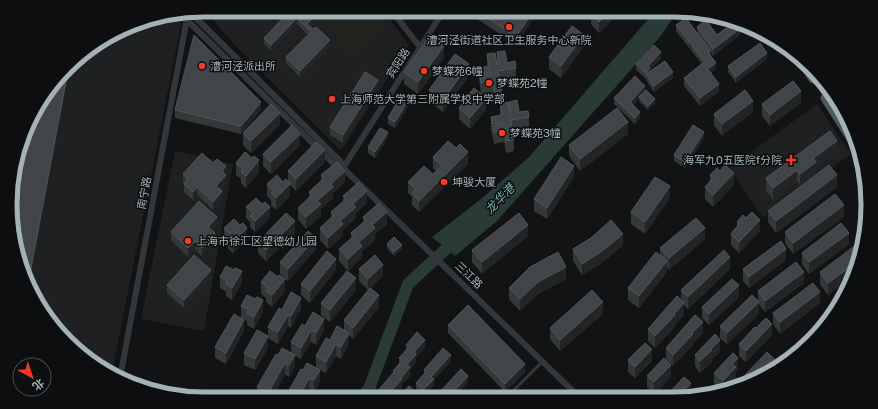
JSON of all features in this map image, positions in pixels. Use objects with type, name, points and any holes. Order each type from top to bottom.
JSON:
[{"type":"main road","points":[[813,79],[846,132]]},
{"type":"street","name":"三江路","points":[[193,17],[336,156],[341,162],[343,168],[574,392]]},
{"type":"street","points":[[396,17],[420,47]]},
{"type":"street","name":"宾阳路","points":[[343,168],[439,17]]},
{"type":"street","name":"三江路","points":[[187,20],[337,167],[343,168]]},
{"type":"street","name":"南宁路","points":[[121,372],[187,20]]},
{"type":"lane","points":[[512,392],[543,361]]},
{"type":"shaded area","name":"上海师范大学第三附属学校中学部","points":[[210,17],[388,17],[409,45],[341,151],[237,47]]},
{"type":"shaded area","points":[[318,17],[377,17],[383,23],[355,53]]},
{"type":"shaded area","points":[[182,19],[113,368],[90,353],[72,337],[56,319],[42,298],[31,276],[23,253],[17,217],[17,204],[31,133],[42,111],[56,90],[72,72],[90,56],[111,42],[133,31],[156,23]]},
{"type":"shaded area","name":"海军九0五医院f分院","points":[[817,104],[851,154],[763,218],[729,168]]},
{"type":"shaded area","name":"上海市徐汇区望德幼儿园","points":[[175,151],[233,164],[204,331],[141,319]]},
{"type":"water","points":[[650,17],[674,17],[659,38],[497,221],[455,256],[432,237],[481,199],[529,157]]},
{"type":"building","points":[[284,17],[310,17],[312,19],[307,24],[313,29],[316,27],[330,40],[300,71],[286,57],[311,32],[297,18],[271,45],[264,38]]},
{"type":"building","points":[[486,17],[529,17],[516,37]]},
{"type":"building","points":[[595,17],[604,17],[599,22]]},
{"type":"building","points":[[686,18],[699,36],[690,43],[676,25]]},
{"type":"building","points":[[706,20],[717,35],[729,25],[740,29],[713,49],[697,27]]},
{"type":"building","points":[[572,26],[584,35],[561,66],[549,57]]},
{"type":"building","name":"漕河泾派出所","points":[[194,35],[261,102],[241,126],[175,110]]},
{"type":"building","points":[[430,36],[444,46],[418,82],[404,72]]},
{"type":"building","points":[[700,37],[710,50],[708,52],[716,63],[709,68],[691,44]]},
{"type":"building","points":[[760,43],[767,53],[736,77],[728,66]]},
{"type":"building","points":[[654,45],[661,52],[648,66],[650,68],[646,73],[636,64]]},
{"type":"building","points":[[505,51],[507,63],[515,61],[516,68],[498,71],[502,90],[494,92],[492,81],[481,83],[480,76],[491,74],[490,72],[480,74],[479,68],[489,66],[487,54],[495,53],[497,64],[499,64],[497,52]]},
{"type":"building","points":[[455,54],[469,64],[443,100],[429,90]]},
{"type":"building","points":[[665,61],[673,72],[654,86],[646,74]]},
{"type":"building","points":[[703,63],[719,84],[700,98],[684,78]]},
{"type":"building","points":[[365,72],[378,80],[343,135],[330,127]]},
{"type":"building","points":[[635,76],[645,86],[630,102],[640,112],[635,118],[614,98]]},
{"type":"building","points":[[67,78],[30,273],[23,253],[17,217],[17,192],[23,156],[31,133],[42,111],[56,90]]},
{"type":"building","points":[[793,81],[801,91],[770,115],[762,104]]},
{"type":"building","points":[[474,88],[486,98],[470,118],[459,108]]},
{"type":"building","points":[[646,90],[655,99],[648,106],[639,97]]},
{"type":"building","points":[[745,90],[753,101],[722,124],[714,114]]},
{"type":"building","points":[[402,94],[409,99],[395,122],[388,118]]},
{"type":"building","points":[[517,100],[519,112],[528,111],[529,117],[511,120],[514,139],[506,141],[504,130],[494,132],[493,126],[503,124],[503,122],[492,124],[491,117],[502,115],[500,103],[508,102],[510,114],[509,102]]},
{"type":"building","points":[[271,104],[280,113],[251,141],[243,133]]},
{"type":"building","points":[[617,108],[628,122],[580,159],[569,145]]},
{"type":"building","points":[[292,125],[300,134],[271,162],[263,154]]},
{"type":"building","points":[[693,125],[704,132],[685,162],[674,155]]},
{"type":"building","points":[[380,128],[388,132],[375,152],[368,147]]},
{"type":"building","points":[[830,131],[837,141],[813,158],[816,162],[800,174],[797,170],[773,188],[766,178]]},
{"type":"building","points":[[448,141],[456,148],[460,144],[468,152],[419,201],[412,193],[416,190],[408,182],[424,166],[433,174],[442,166],[433,157]]},
{"type":"building","points":[[316,142],[325,150],[296,179],[288,171]]},
{"type":"building","points":[[245,152],[252,158],[254,156],[259,160],[246,176],[241,172],[243,169],[236,163]]},
{"type":"building","points":[[202,153],[213,163],[217,159],[226,166],[222,171],[226,175],[216,186],[222,191],[213,202],[197,187],[193,192],[184,184],[188,179],[183,174]]},
{"type":"building","points":[[561,157],[574,166],[547,208],[534,199]]},
{"type":"building","points":[[337,162],[345,171],[331,184],[333,187],[317,201],[321,204],[306,217],[298,208],[312,195],[309,192],[324,178],[321,175]]},
{"type":"building","points":[[725,165],[734,173],[713,195],[705,187],[713,178],[710,175],[717,168],[720,171]]},
{"type":"building","points":[[829,165],[837,175],[776,221],[768,211]]},
{"type":"building","points":[[277,175],[283,182],[286,179],[290,184],[276,198],[271,193],[274,191],[267,184]]},
{"type":"building","points":[[655,177],[670,186],[645,222],[631,212]]},
{"type":"building","points":[[359,182],[367,191],[353,204],[356,207],[340,221],[343,224],[328,238],[320,228],[334,215],[331,212],[346,199],[343,196]]},
{"type":"building","points":[[835,194],[844,205],[793,243],[785,232]]},
{"type":"building","points":[[256,198],[262,204],[265,202],[270,207],[255,221],[250,216],[253,213],[246,207]]},
{"type":"building","points":[[199,201],[217,217],[208,227],[215,233],[202,248],[195,241],[188,248],[171,232]]},
{"type":"building","points":[[379,203],[387,212],[372,225],[375,228],[359,242],[362,246],[348,259],[339,249],[354,236],[351,233],[366,220],[363,217]]},
{"type":"building","points":[[752,212],[760,220],[739,242],[731,234],[739,224],[737,222],[743,215],[746,218]]},
{"type":"building","points":[[286,213],[295,221],[266,250],[258,242]]},
{"type":"building","points":[[519,213],[528,225],[482,262],[472,250]]},
{"type":"building","points":[[696,218],[705,228],[669,258],[660,248]]},
{"type":"building","points":[[234,219],[240,225],[243,223],[247,228],[233,242],[228,237],[230,235],[224,228]]},
{"type":"building","points":[[611,220],[623,234],[602,251],[582,264],[573,249],[591,238]]},
{"type":"building","points":[[841,223],[849,233],[809,262],[802,253]]},
{"type":"building","points":[[308,231],[316,238],[288,269],[280,262]]},
{"type":"building","points":[[394,237],[402,245],[394,252],[387,244]]},
{"type":"building","points":[[781,241],[786,249],[749,277],[743,269]]},
{"type":"building","points":[[856,244],[850,267],[828,283],[820,272]]},
{"type":"building","points":[[724,250],[730,257],[688,297],[681,290]]},
{"type":"building","points":[[327,251],[336,259],[310,291],[301,284]]},
{"type":"building","points":[[558,252],[566,267],[538,282],[520,299],[509,288],[530,267]]},
{"type":"building","points":[[656,252],[667,261],[639,296],[628,288]]},
{"type":"building","points":[[194,255],[211,270],[184,300],[167,285]]},
{"type":"building","points":[[375,255],[383,265],[368,279],[359,269]]},
{"type":"building","points":[[796,262],[804,272],[765,301],[758,291]]},
{"type":"building","points":[[226,266],[234,270],[235,268],[242,271],[232,288],[226,284],[227,281],[220,277]]},
{"type":"building","points":[[270,271],[278,277],[279,275],[285,279],[272,295],[266,291],[268,288],[261,282]]},
{"type":"building","points":[[347,271],[356,278],[330,310],[321,303]]},
{"type":"building","points":[[732,279],[739,285],[709,314],[702,307]]},
{"type":"building","points":[[813,283],[820,292],[780,322],[773,313]]},
{"type":"building","points":[[370,288],[379,295],[353,328],[344,320]]},
{"type":"building","points":[[592,290],[603,302],[560,340],[550,328]]},
{"type":"building","points":[[291,292],[301,298],[291,316],[288,315],[278,332],[268,327],[279,308],[282,310]]},
{"type":"building","points":[[247,295],[255,299],[257,297],[263,300],[254,317],[247,313],[249,310],[241,306]]},
{"type":"building","points":[[752,295],[759,302],[727,333],[720,326]]},
{"type":"building","points":[[677,296],[684,303],[655,336],[648,329]]},
{"type":"building","points":[[468,305],[525,364],[505,384],[448,325]]},
{"type":"building","points":[[313,312],[324,319],[316,333],[311,330],[301,348],[291,342],[302,324],[305,326]]},
{"type":"building","points":[[234,314],[244,320],[226,353],[215,347]]},
{"type":"building","points":[[695,315],[703,322],[673,355],[666,348]]},
{"type":"building","points":[[766,318],[772,324],[746,351],[739,344]]},
{"type":"building","points":[[337,326],[349,333],[341,347],[336,344],[326,362],[316,356],[326,338],[330,340]]},
{"type":"building","points":[[257,330],[268,336],[255,359],[244,353]]},
{"type":"building","points":[[417,332],[425,340],[414,352],[416,354],[407,365],[410,367],[390,392],[377,392],[402,361],[399,358],[409,347],[406,345]]},
{"type":"building","points":[[715,334],[720,340],[700,361],[695,355]]},
{"type":"building","points":[[645,343],[652,349],[635,367],[628,360]]},
{"type":"building","points":[[282,348],[295,355],[289,365],[285,363],[269,392],[266,392],[257,387],[276,354],[278,355]]},
{"type":"building","points":[[443,348],[451,355],[431,377],[434,379],[423,390],[416,383],[426,372],[424,370]]},
{"type":"building","points":[[767,352],[775,360],[770,365],[756,373],[747,377],[745,375]]},
{"type":"building","points":[[733,353],[738,358],[732,364],[736,367],[723,381],[714,373]]},
{"type":"building","points":[[664,358],[671,365],[654,382],[647,376]]},
{"type":"building","points":[[307,363],[320,370],[314,380],[309,378],[302,392],[288,392],[301,369],[303,370]]},
{"type":"building","points":[[461,369],[468,376],[453,392],[440,392]]},
{"type":"building","points":[[684,377],[691,383],[683,392],[670,392]]},
{"type":"building","points":[[409,386],[416,392],[404,392]]},
{"type":"waterway","name":"龙华港","points":[[366,392],[369,389],[408,284],[458,238]]},
{"type":"place","name":"漕河泾街道社区卫生服务中心新院","points":[[509,27]]},
{"type":"place","name":"漕河泾派出所","points":[[202,66]]},
{"type":"place","name":"梦蝶苑6幢","points":[[424,71]]},
{"type":"place","name":"梦蝶苑2幢","points":[[489,83]]},
{"type":"place","name":"上海师范大学第三附属学校中学部","points":[[332,99]]},
{"type":"place","name":"梦蝶苑3幢","points":[[502,133]]},
{"type":"place","name":"海军九0五医院f分院","points":[[791,160]]},
{"type":"place","name":"坤骏大厦","points":[[444,182]]},
{"type":"place","name":"上海市徐汇区望德幼儿园","points":[[188,241]]}]
